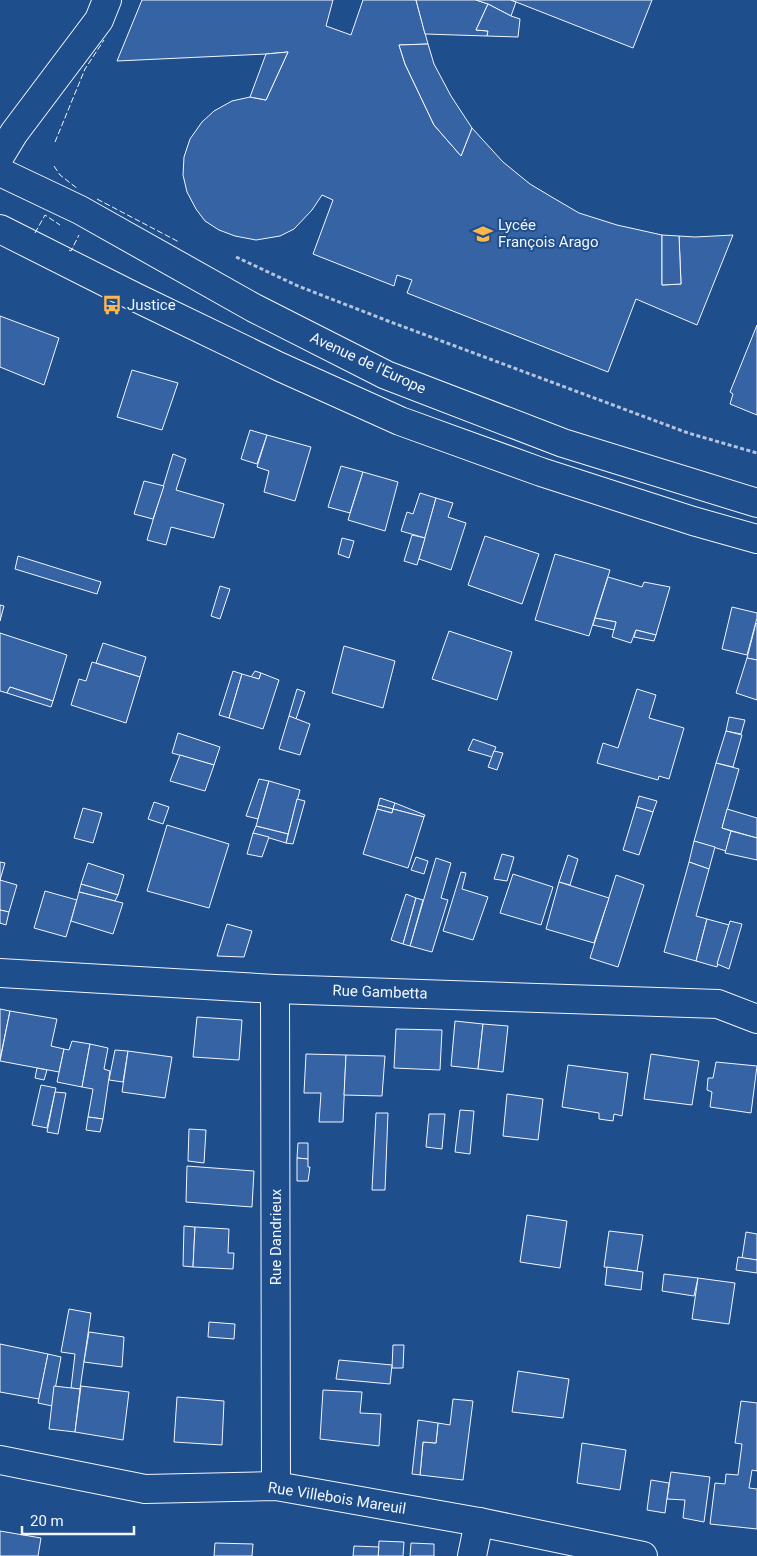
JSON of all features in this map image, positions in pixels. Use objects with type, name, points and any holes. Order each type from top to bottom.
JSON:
[{"type":"street","points":[[0,156],[14,133],[99,20],[107,0]]},
{"type":"street","name":"Avenue de l'Europe","points":[[0,172],[80,210],[254,308],[386,374],[563,443],[757,503]]},
{"type":"street","points":[[0,229],[143,302],[400,421],[551,475],[693,521],[757,539]]},
{"type":"street","name":"Rue Gambetta","points":[[0,974],[276,989],[718,1004],[757,1019]]},
{"type":"street","name":"Rue Dandrieux","points":[[276,989],[276,1486]]},
{"type":"street","name":"Rue Villebois Mareuil","points":[[0,1460],[145,1489],[276,1486],[479,1522],[643,1556]]},
{"type":"street","points":[[472,1556],[479,1522]]},
{"type":"path","points":[[236,256],[298,286],[388,321],[688,434],[757,453]]},
{"type":"building","points":[[142,0],[333,0],[326,26],[351,35],[363,0],[416,0],[428,44],[399,45],[405,64],[434,125],[461,156],[472,128],[503,162],[530,184],[579,213],[617,225],[662,235],[662,285],[681,284],[679,236],[733,235],[697,325],[636,299],[608,372],[407,293],[412,280],[397,275],[394,286],[313,254],[333,200],[322,195],[312,210],[294,229],[280,236],[256,240],[235,236],[219,230],[205,221],[187,192],[183,175],[184,157],[190,139],[202,122],[214,111],[232,101],[250,97],[266,100],[288,52],[117,61]]},
{"type":"building","points":[[416,0],[476,0],[488,4],[476,30],[488,31],[487,36],[425,34]]},
{"type":"building","points":[[476,0],[511,0],[516,2],[511,16]]},
{"type":"building","points":[[511,0],[652,0],[633,48]]},
{"type":"building","points":[[488,4],[520,19],[518,37],[487,36],[488,31],[476,30]]},
{"type":"building","points":[[428,44],[434,64],[451,96],[472,128],[461,156],[434,125],[405,64],[399,45]]},
{"type":"building","points":[[288,52],[266,100],[250,97],[266,54]]},
{"type":"building","points":[[662,235],[679,236],[681,284],[662,285]]},
{"type":"building","points":[[0,316],[59,338],[44,385],[0,367]]},
{"type":"building","points":[[757,325],[757,415],[730,404],[733,394],[730,392]]},
{"type":"building","points":[[132,370],[178,383],[162,430],[117,417]]},
{"type":"building","points":[[250,430],[267,435],[257,464],[241,459]]},
{"type":"building","points":[[267,435],[311,447],[295,501],[264,492],[269,471],[257,467]]},
{"type":"building","points":[[173,454],[186,459],[176,490],[224,504],[214,538],[171,527],[166,545],[147,540]]},
{"type":"building","points":[[341,466],[363,472],[350,513],[328,507]]},
{"type":"building","points":[[363,472],[398,482],[385,531],[348,520]]},
{"type":"building","points":[[144,481],[164,486],[153,519],[134,514]]},
{"type":"building","points":[[420,493],[436,498],[425,538],[401,531],[407,512],[413,514]]},
{"type":"building","points":[[436,498],[453,503],[448,517],[466,523],[451,570],[419,559]]},
{"type":"building","points":[[412,535],[425,538],[417,565],[404,561]]},
{"type":"building","points":[[485,536],[539,554],[522,604],[468,585]]},
{"type":"building","points":[[342,538],[354,541],[349,558],[338,554]]},
{"type":"building","points":[[555,554],[610,570],[589,636],[535,620]]},
{"type":"building","points":[[18,556],[101,582],[97,594],[15,569]]},
{"type":"building","points":[[608,577],[642,587],[644,582],[670,587],[656,635],[636,630],[631,643],[612,637],[616,622],[595,618]]},
{"type":"building","points":[[220,586],[230,589],[220,619],[211,616]]},
{"type":"building","points":[[0,605],[4,606],[0,621]]},
{"type":"building","points":[[732,607],[757,613],[747,655],[722,649]]},
{"type":"building","points":[[595,618],[616,622],[614,630],[593,625]]},
{"type":"building","points":[[757,624],[757,660],[747,658]]},
{"type":"building","points":[[636,630],[656,635],[654,641],[634,637]]},
{"type":"building","points":[[449,631],[512,652],[497,700],[432,679]]},
{"type":"building","points":[[0,633],[67,655],[53,701],[10,687],[7,693],[0,691]]},
{"type":"building","points":[[103,643],[146,657],[140,677],[96,663]]},
{"type":"building","points":[[344,646],[395,661],[383,708],[332,693]]},
{"type":"building","points":[[747,658],[757,660],[757,700],[736,693]]},
{"type":"building","points":[[92,662],[140,677],[126,723],[71,705],[79,679],[86,681]]},
{"type":"building","points":[[233,671],[242,674],[229,718],[219,715]]},
{"type":"building","points":[[255,671],[261,673],[259,679],[251,677]]},
{"type":"building","points":[[261,673],[279,680],[263,729],[229,718],[242,674],[259,679]]},
{"type":"building","points":[[10,687],[53,701],[51,707],[7,693]]},
{"type":"building","points":[[297,689],[305,692],[296,719],[289,716]]},
{"type":"building","points":[[637,689],[656,695],[649,718],[684,728],[669,779],[659,776],[658,780],[597,763],[603,743],[618,748]]},
{"type":"building","points":[[289,716],[310,724],[300,755],[279,749]]},
{"type":"building","points":[[729,717],[745,720],[741,734],[726,731]]},
{"type":"building","points":[[726,731],[742,735],[733,767],[716,763]]},
{"type":"building","points":[[178,733],[220,747],[214,765],[172,753]]},
{"type":"building","points":[[473,739],[496,747],[492,757],[468,750]]},
{"type":"building","points":[[494,751],[503,753],[497,770],[488,767]]},
{"type":"building","points":[[180,755],[214,765],[205,791],[170,781]]},
{"type":"building","points":[[716,763],[739,769],[722,828],[731,831],[726,851],[694,841]]},
{"type":"building","points":[[259,779],[269,781],[258,819],[246,816]]},
{"type":"building","points":[[269,781],[300,790],[288,834],[256,826]]},
{"type":"building","points":[[639,796],[657,801],[653,812],[636,807]]},
{"type":"building","points":[[380,798],[395,803],[393,809],[378,805]]},
{"type":"building","points":[[297,799],[305,801],[293,844],[286,843]]},
{"type":"building","points":[[154,802],[169,807],[163,824],[148,819]]},
{"type":"building","points":[[395,803],[425,815],[424,817],[393,809]]},
{"type":"building","points":[[378,805],[393,809],[392,813],[377,809]]},
{"type":"building","points":[[636,807],[653,812],[639,855],[623,850]]},
{"type":"building","points":[[83,808],[102,813],[93,843],[74,838]]},
{"type":"building","points":[[377,809],[392,813],[393,809],[424,817],[408,868],[363,854]]},
{"type":"building","points":[[727,809],[757,818],[757,838],[722,828]]},
{"type":"building","points":[[167,825],[229,844],[209,908],[147,891]]},
{"type":"building","points":[[256,826],[288,834],[286,843],[253,833]]},
{"type":"building","points":[[731,831],[757,838],[757,860],[725,853]]},
{"type":"building","points":[[253,833],[269,837],[262,857],[247,854]]},
{"type":"building","points":[[694,841],[715,847],[709,869],[689,862]]},
{"type":"building","points":[[502,854],[514,857],[507,881],[494,879]]},
{"type":"building","points":[[568,855],[578,859],[570,885],[559,882]]},
{"type":"building","points":[[416,857],[428,861],[424,874],[411,870]]},
{"type":"building","points":[[436,858],[451,863],[441,898],[448,900],[432,952],[410,946]]},
{"type":"building","points":[[0,862],[5,863],[0,880]]},
{"type":"building","points":[[689,862],[709,869],[696,916],[707,919],[696,961],[664,952]]},
{"type":"building","points":[[88,863],[124,875],[118,895],[81,884]]},
{"type":"building","points":[[461,872],[466,873],[462,889],[488,897],[473,940],[443,931]]},
{"type":"building","points":[[513,874],[553,887],[541,925],[500,913]]},
{"type":"building","points":[[616,875],[644,885],[618,967],[590,958]]},
{"type":"building","points":[[0,880],[17,885],[9,912],[0,910]]},
{"type":"building","points":[[559,882],[609,898],[594,943],[546,929]]},
{"type":"building","points":[[81,884],[118,895],[115,901],[79,892]]},
{"type":"building","points":[[45,891],[77,900],[66,937],[34,928]]},
{"type":"building","points":[[79,892],[123,903],[113,934],[71,921]]},
{"type":"building","points":[[406,894],[416,898],[403,944],[391,940]]},
{"type":"building","points":[[416,898],[423,900],[410,946],[403,944]]},
{"type":"building","points":[[0,910],[9,912],[6,925],[0,923]]},
{"type":"building","points":[[707,919],[729,925],[717,967],[696,961]]},
{"type":"building","points":[[730,921],[742,924],[729,969],[717,964]]},
{"type":"building","points":[[227,924],[252,931],[244,957],[217,956]]},
{"type":"building","points":[[0,1009],[10,1011],[0,1059]]},
{"type":"building","points":[[10,1011],[57,1019],[51,1046],[64,1049],[59,1072],[0,1061]]},
{"type":"building","points":[[197,1017],[242,1020],[239,1060],[193,1057]]},
{"type":"building","points":[[455,1021],[483,1024],[478,1069],[451,1066]]},
{"type":"building","points":[[483,1024],[508,1026],[503,1072],[478,1069]]},
{"type":"building","points":[[396,1029],[442,1030],[440,1070],[394,1068]]},
{"type":"building","points":[[72,1041],[90,1044],[82,1087],[57,1082],[64,1049],[69,1050]]},
{"type":"building","points":[[90,1044],[108,1048],[104,1069],[110,1071],[103,1119],[88,1117],[93,1089],[82,1087]]},
{"type":"building","points":[[115,1050],[128,1051],[123,1082],[109,1080]]},
{"type":"building","points":[[128,1051],[172,1057],[165,1098],[122,1092]]},
{"type":"building","points":[[306,1054],[346,1055],[343,1122],[319,1122],[321,1093],[304,1093]]},
{"type":"building","points":[[651,1054],[699,1061],[692,1105],[644,1099]]},
{"type":"building","points":[[346,1055],[385,1056],[382,1096],[344,1095]]},
{"type":"building","points":[[716,1062],[757,1066],[751,1113],[710,1107],[712,1092],[707,1090],[708,1078],[713,1078]]},
{"type":"building","points":[[568,1065],[628,1073],[622,1116],[614,1114],[613,1121],[599,1119],[599,1113],[562,1107]]},
{"type":"building","points":[[37,1068],[47,1070],[44,1080],[35,1078]]},
{"type":"building","points":[[41,1085],[56,1088],[47,1128],[32,1125]]},
{"type":"building","points":[[55,1092],[66,1093],[58,1134],[47,1132]]},
{"type":"building","points":[[507,1094],[543,1099],[538,1140],[503,1136]]},
{"type":"building","points":[[460,1110],[474,1111],[470,1154],[455,1152]]},
{"type":"building","points":[[376,1113],[388,1113],[385,1190],[372,1190]]},
{"type":"building","points":[[429,1114],[445,1114],[442,1149],[426,1147]]},
{"type":"building","points":[[88,1117],[103,1119],[100,1132],[86,1130]]},
{"type":"building","points":[[189,1129],[206,1130],[204,1163],[188,1161]]},
{"type":"building","points":[[298,1143],[308,1143],[308,1159],[297,1158]]},
{"type":"building","points":[[297,1158],[308,1159],[308,1167],[310,1167],[308,1181],[297,1181]]},
{"type":"building","points":[[187,1166],[254,1171],[252,1207],[186,1202]]},
{"type":"building","points":[[527,1215],[567,1221],[560,1268],[520,1262]]},
{"type":"building","points":[[184,1226],[195,1227],[193,1267],[183,1266]]},
{"type":"building","points":[[195,1227],[229,1229],[228,1253],[234,1253],[233,1269],[193,1267]]},
{"type":"building","points":[[609,1231],[643,1235],[637,1271],[604,1267]]},
{"type":"building","points":[[746,1232],[757,1234],[757,1260],[742,1258]]},
{"type":"building","points":[[738,1257],[757,1260],[757,1273],[736,1270]]},
{"type":"building","points":[[607,1267],[643,1272],[641,1290],[605,1285]]},
{"type":"building","points":[[664,1274],[698,1278],[694,1296],[662,1291]]},
{"type":"building","points":[[698,1278],[735,1283],[729,1324],[692,1319]]},
{"type":"building","points":[[69,1309],[91,1313],[80,1389],[71,1388],[75,1354],[61,1352]]},
{"type":"building","points":[[209,1322],[235,1324],[234,1339],[208,1337]]},
{"type":"building","points":[[89,1332],[124,1337],[122,1367],[84,1362]]},
{"type":"building","points":[[0,1344],[48,1354],[39,1399],[0,1392]]},
{"type":"building","points":[[393,1345],[404,1345],[403,1368],[392,1368]]},
{"type":"building","points":[[48,1354],[61,1357],[52,1406],[38,1403]]},
{"type":"building","points":[[339,1360],[392,1365],[390,1384],[336,1379]]},
{"type":"building","points":[[518,1371],[569,1379],[563,1418],[512,1412]]},
{"type":"building","points":[[54,1386],[80,1389],[75,1432],[49,1429]]},
{"type":"building","points":[[81,1386],[129,1392],[123,1440],[75,1432]]},
{"type":"building","points":[[323,1390],[362,1392],[360,1413],[381,1414],[379,1446],[320,1439]]},
{"type":"building","points":[[177,1397],[224,1401],[222,1445],[174,1442]]},
{"type":"building","points":[[453,1399],[473,1401],[463,1480],[420,1475],[423,1442],[436,1443],[438,1423],[450,1425]]},
{"type":"building","points":[[741,1401],[757,1403],[757,1471],[752,1470],[749,1488],[757,1489],[757,1529],[710,1524],[715,1483],[725,1484],[726,1474],[738,1475],[742,1444],[735,1443]]},
{"type":"building","points":[[418,1420],[438,1423],[436,1443],[423,1442],[420,1475],[412,1474]]},
{"type":"building","points":[[582,1443],[626,1450],[620,1490],[577,1483]]},
{"type":"building","points":[[671,1472],[710,1477],[704,1522],[683,1518],[685,1500],[667,1499]]},
{"type":"building","points":[[651,1480],[669,1483],[665,1513],[647,1510]]},
{"type":"building","points":[[0,1531],[41,1538],[38,1556],[0,1556]]},
{"type":"building","points":[[379,1541],[404,1542],[403,1556],[378,1556]]},
{"type":"building","points":[[215,1543],[253,1544],[252,1556],[214,1556]]},
{"type":"building","points":[[411,1543],[434,1544],[434,1556],[410,1556]]},
{"type":"building","points":[[354,1546],[379,1547],[378,1556],[353,1556]]},
{"type":"fence","points":[[55,142],[85,69],[104,40]]},
{"type":"fence","points":[[54,166],[60,175],[78,189]]},
{"type":"fence","points":[[97,199],[179,242]]},
{"type":"fence","points":[[35,233],[45,215],[60,225]]},
{"type":"fence","points":[[69,250],[71,251],[79,235]]},
{"type":"place","name":"Lycée François Arago","points":[[483,234]]},
{"type":"place","name":"Justice","points":[[112,305]]}]
